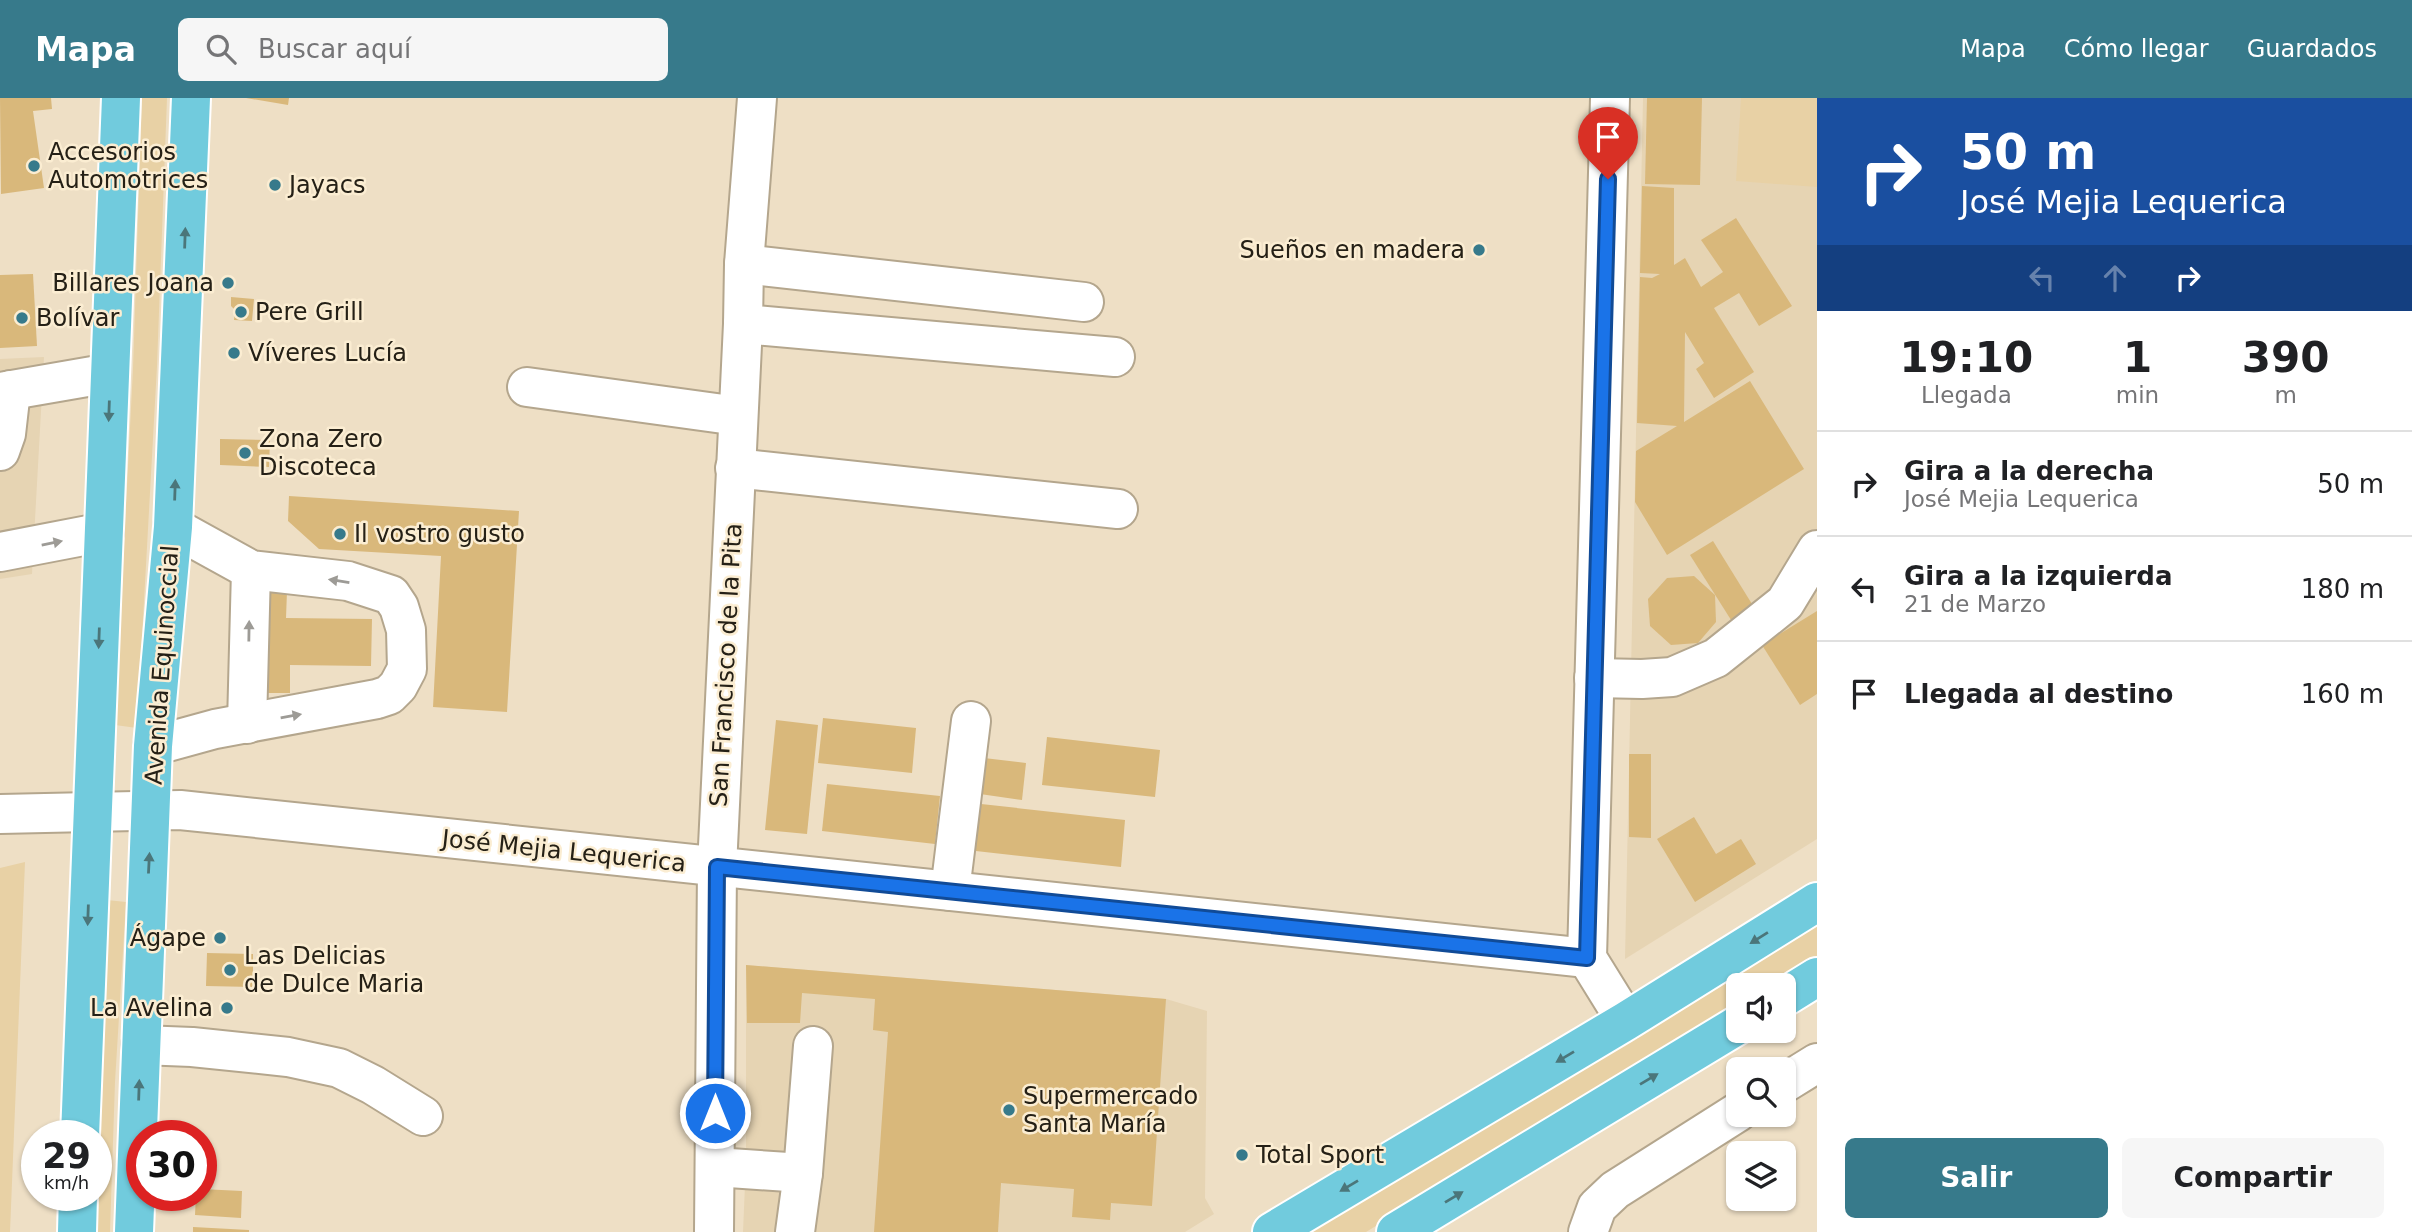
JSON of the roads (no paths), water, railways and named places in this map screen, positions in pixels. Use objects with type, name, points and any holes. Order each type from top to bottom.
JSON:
[{"type":"main road","points":[[81,1120],[121,98]]},
{"type":"main road","name":"Avenida Equinoccial","points":[[134,1232],[153,746],[173,527],[191,98]]},
{"type":"main road","points":[[1272,1232],[1626,1021],[1817,902]]},
{"type":"main road","points":[[1796,990],[1817,977]]},
{"type":"main road","points":[[1396,1232],[1726,1032]]},
{"type":"main road","points":[[77,1232],[78,1211]]},
{"type":"street","name":"San Francisco de la Pita","points":[[714,1232],[717,867],[744,264],[757,98]]},
{"type":"street","points":[[1610,98],[1587,958],[1626,1021]]},
{"type":"street","points":[[744,264],[1084,302]]},
{"type":"street","points":[[743,324],[1115,357]]},
{"type":"street","points":[[0,451],[6,434],[6,391],[110,373]]},
{"type":"street","points":[[527,387],[738,415]]},
{"type":"street","points":[[735,468],[1118,509]]},
{"type":"street","points":[[153,746],[215,729],[336,708],[389,695],[398,686],[407,669],[406,630],[399,607],[391,595],[348,581],[251,570],[173,527]]},
{"type":"street","points":[[0,552],[104,532]]},
{"type":"street","points":[[1594,678],[1672,677],[1716,658],[1785,603],[1817,550]]},
{"type":"street","points":[[247,724],[251,570]]},
{"type":"street","points":[[950,891],[971,721]]},
{"type":"street","name":"José Mejia Lequerica","points":[[0,814],[180,810],[1587,958]]},
{"type":"street","points":[[141,1045],[192,1047],[288,1057],[339,1068],[373,1085],[423,1116]]},
{"type":"street","points":[[795,1232],[803,1173],[813,1046]]},
{"type":"street","points":[[1796,1076],[1817,1063]]},
{"type":"street","points":[[1588,1232],[1597,1206],[1615,1190],[1726,1120]]},
{"type":"street","points":[[715,1167],[803,1173]]},
{"type":"place","name":"Accesorios Automotrices","points":[[34,166]]},
{"type":"place","name":"Jayacs","points":[[275,185]]},
{"type":"place","name":"Sueños en madera","points":[[1479,250]]},
{"type":"place","name":"Billares Joana","points":[[228,283]]},
{"type":"place","name":"Pere Grill","points":[[241,312]]},
{"type":"place","name":"Bolívar","points":[[22,318]]},
{"type":"place","name":"Víveres Lucía","points":[[234,353]]},
{"type":"place","name":"Zona Zero Discoteca","points":[[245,453]]},
{"type":"place","name":"Il vostro gusto","points":[[340,534]]},
{"type":"place","name":"Ágape","points":[[220,938]]},
{"type":"place","name":"Las Delicias de Dulce Maria","points":[[230,970]]},
{"type":"place","name":"La Avelina","points":[[227,1008]]},
{"type":"place","name":"Supermercado Santa María","points":[[1009,1110]]},
{"type":"place","name":"Total Sport","points":[[1242,1155]]}]
